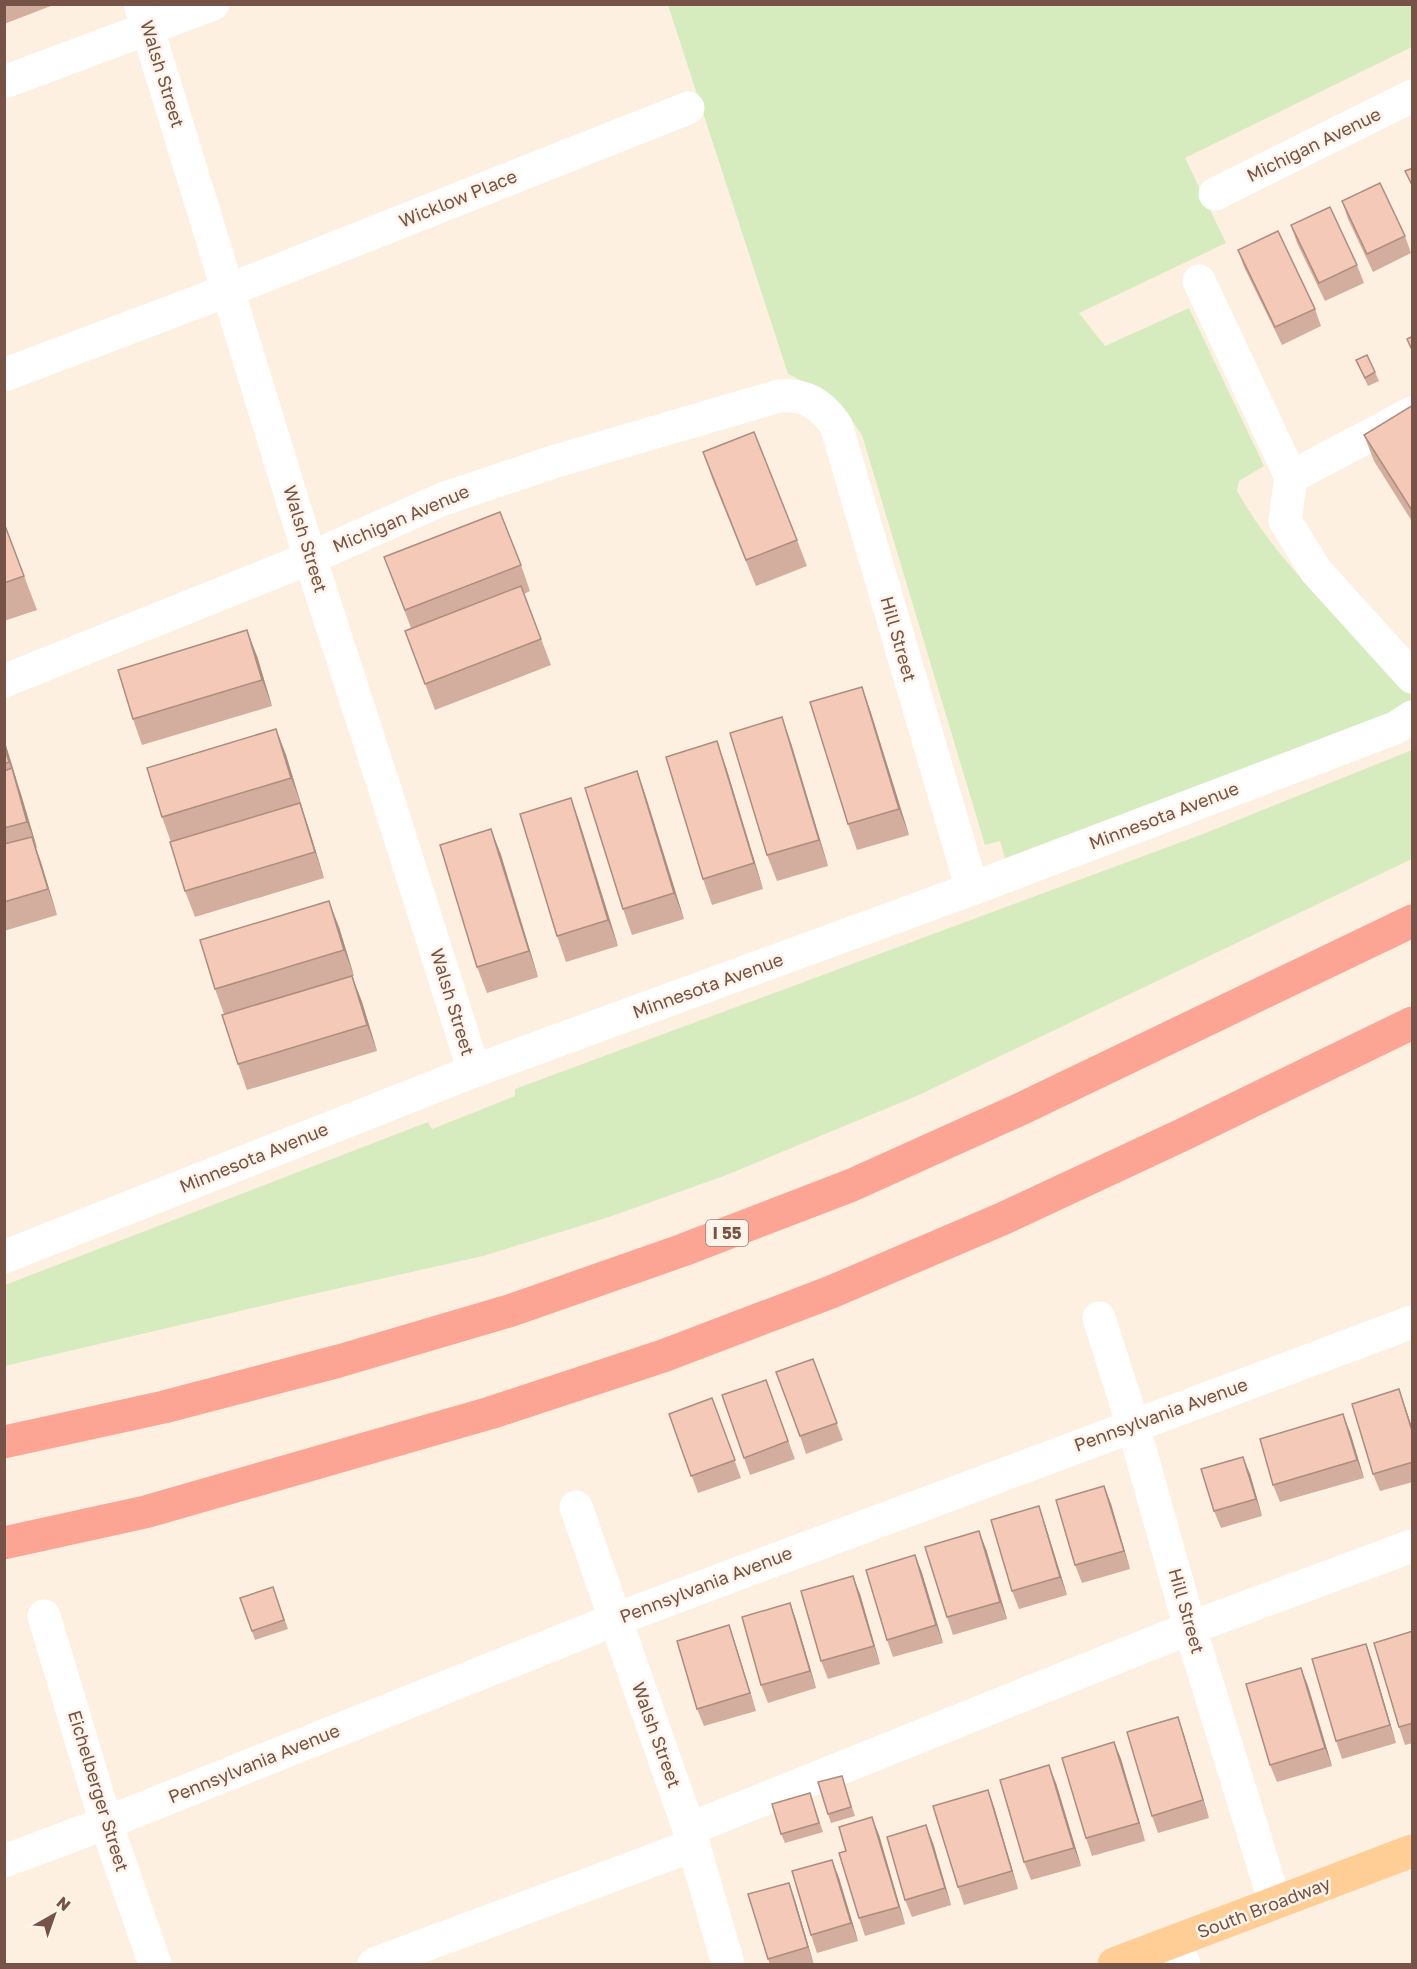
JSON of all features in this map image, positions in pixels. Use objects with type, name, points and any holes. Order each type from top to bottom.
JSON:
[{"type":"highway","name":"I 55","points":[[4,1442],[164,1407],[339,1361],[512,1310],[683,1250],[852,1185],[1002,1117],[1413,921]]},
{"type":"highway","points":[[4,1543],[145,1512],[490,1413],[663,1356],[831,1292],[1002,1219],[1413,1023]]},
{"type":"main road","name":"South Broadway","points":[[1114,1965],[1180,1953],[1275,1903],[1413,1851]]},
{"type":"street","points":[[4,82],[144,17],[213,4]]},
{"type":"street","name":"Walsh Street","points":[[144,17],[310,558],[474,1071]]},
{"type":"street","name":"Michigan Avenue","points":[[1215,194],[1413,96]]},
{"type":"street","name":"Wicklow Place","points":[[4,375],[229,290],[687,108]]},
{"type":"street","points":[[1199,281],[1291,477],[1285,521],[1316,571],[1413,677]]},
{"type":"street","name":"Michigan Avenue","points":[[4,681],[310,558],[443,499],[553,462],[780,396],[793,395],[808,399]]},
{"type":"street","name":"Hill Street","points":[[808,399],[825,410],[836,425],[972,889]]},
{"type":"street","points":[[1291,477],[1413,413]]},
{"type":"street","name":"Minnesota Avenue","points":[[4,1257],[474,1071],[972,889],[1395,728],[1413,717]]},
{"type":"street","name":"Hill Street","points":[[1099,1318],[1134,1425],[1190,1628],[1275,1903]]},
{"type":"street","name":"Pennsylvania Avenue","points":[[4,1861],[106,1823],[614,1620],[1413,1322]]},
{"type":"street","name":"Walsh Street","points":[[576,1507],[692,1837],[728,1965]]},
{"type":"street","points":[[374,1965],[692,1837],[1190,1628],[1413,1546]]},
{"type":"street","name":"Eichelberger Street","points":[[44,1616],[106,1823],[154,1965]]},
{"type":"green space","points":[[668,5],[1412,5],[1412,47],[1185,158],[1226,243],[1079,313],[1105,346],[1189,308],[1264,466],[1239,481],[1237,491],[1254,519],[1294,570],[1408,688],[1412,696],[1412,704],[1005,858],[1000,841],[985,845],[862,435],[841,405],[788,374]]},
{"type":"green space","points":[[1412,750],[1412,859],[919,1095],[724,1176],[609,1217],[483,1256],[5,1366],[5,1285],[428,1122],[432,1129],[515,1096],[515,1089],[1203,834]]},
{"type":"building","points":[[1413,168],[1413,187],[1405,171]]},
{"type":"building","points":[[1380,183],[1405,236],[1367,254],[1342,201]]},
{"type":"building","points":[[1330,207],[1357,265],[1319,283],[1291,225]]},
{"type":"building","points":[[1278,231],[1315,309],[1275,327],[1238,250]]},
{"type":"building","points":[[1413,336],[1413,352],[1407,339]]},
{"type":"building","points":[[1367,355],[1375,372],[1365,378],[1356,360]]},
{"type":"building","points":[[1413,405],[1413,512],[1364,435]]},
{"type":"building","points":[[754,432],[797,540],[746,560],[703,452]]},
{"type":"building","points":[[500,512],[521,565],[405,610],[384,557]]},
{"type":"building","points":[[4,523],[24,576],[4,583]]},
{"type":"building","points":[[521,586],[541,639],[425,684],[405,631]]},
{"type":"building","points":[[247,630],[262,680],[133,719],[118,670]]},
{"type":"building","points":[[862,687],[899,809],[848,824],[810,702]]},
{"type":"building","points":[[782,717],[819,840],[767,855],[730,733]]},
{"type":"building","points":[[276,729],[291,778],[162,817],[147,768]]},
{"type":"building","points":[[717,741],[754,863],[703,879],[666,757]]},
{"type":"building","points":[[4,746],[9,762],[4,764]]},
{"type":"building","points":[[12,768],[27,822],[4,828],[4,771]]},
{"type":"building","points":[[637,771],[674,893],[623,909],[585,788]]},
{"type":"building","points":[[571,798],[608,920],[557,936],[520,814]]},
{"type":"building","points":[[300,803],[315,852],[185,891],[170,842]]},
{"type":"building","points":[[491,829],[529,951],[477,967],[440,845]]},
{"type":"building","points":[[32,837],[48,889],[4,902],[4,844]]},
{"type":"building","points":[[329,901],[344,950],[215,989],[200,940]]},
{"type":"building","points":[[352,976],[367,1025],[238,1064],[222,1015]]},
{"type":"building","points":[[813,1359],[837,1423],[800,1436],[776,1372]]},
{"type":"building","points":[[766,1380],[788,1441],[744,1458],[722,1395]]},
{"type":"building","points":[[1399,1389],[1413,1434],[1413,1462],[1373,1474],[1352,1404]]},
{"type":"building","points":[[712,1398],[735,1460],[691,1476],[669,1414]]},
{"type":"building","points":[[1343,1414],[1357,1460],[1273,1485],[1260,1439]]},
{"type":"building","points":[[1243,1457],[1256,1499],[1214,1511],[1201,1469]]},
{"type":"building","points":[[1104,1486],[1124,1551],[1075,1565],[1056,1500]]},
{"type":"building","points":[[1039,1506],[1060,1577],[1012,1591],[991,1520]]},
{"type":"building","points":[[979,1531],[1000,1602],[947,1617],[925,1547]]},
{"type":"building","points":[[915,1555],[936,1625],[887,1640],[866,1570]]},
{"type":"building","points":[[853,1576],[874,1646],[821,1661],[801,1591]]},
{"type":"building","points":[[273,1587],[284,1620],[252,1631],[240,1598]]},
{"type":"building","points":[[790,1603],[810,1671],[761,1685],[742,1617]]},
{"type":"building","points":[[729,1625],[750,1693],[697,1709],[677,1641]]},
{"type":"building","points":[[1413,1631],[1413,1723],[1399,1727],[1374,1643]]},
{"type":"building","points":[[1366,1644],[1390,1725],[1336,1741],[1312,1659]]},
{"type":"building","points":[[1301,1668],[1325,1748],[1270,1765],[1246,1684]]},
{"type":"building","points":[[1178,1717],[1203,1800],[1152,1816],[1127,1732]]},
{"type":"building","points":[[1114,1742],[1139,1823],[1086,1838],[1062,1758]]},
{"type":"building","points":[[1049,1765],[1074,1848],[1024,1862],[1000,1780]]},
{"type":"building","points":[[842,1776],[851,1807],[828,1814],[818,1782]]},
{"type":"building","points":[[988,1790],[1012,1871],[958,1887],[933,1806]]},
{"type":"building","points":[[810,1793],[819,1823],[781,1834],[772,1804]]},
{"type":"building","points":[[872,1817],[899,1907],[859,1918],[839,1853],[846,1851],[839,1827]]},
{"type":"building","points":[[926,1825],[945,1888],[905,1900],[887,1837]]},
{"type":"building","points":[[832,1860],[851,1923],[811,1935],[792,1871]]},
{"type":"building","points":[[789,1883],[808,1947],[768,1959],[748,1894]]}]
